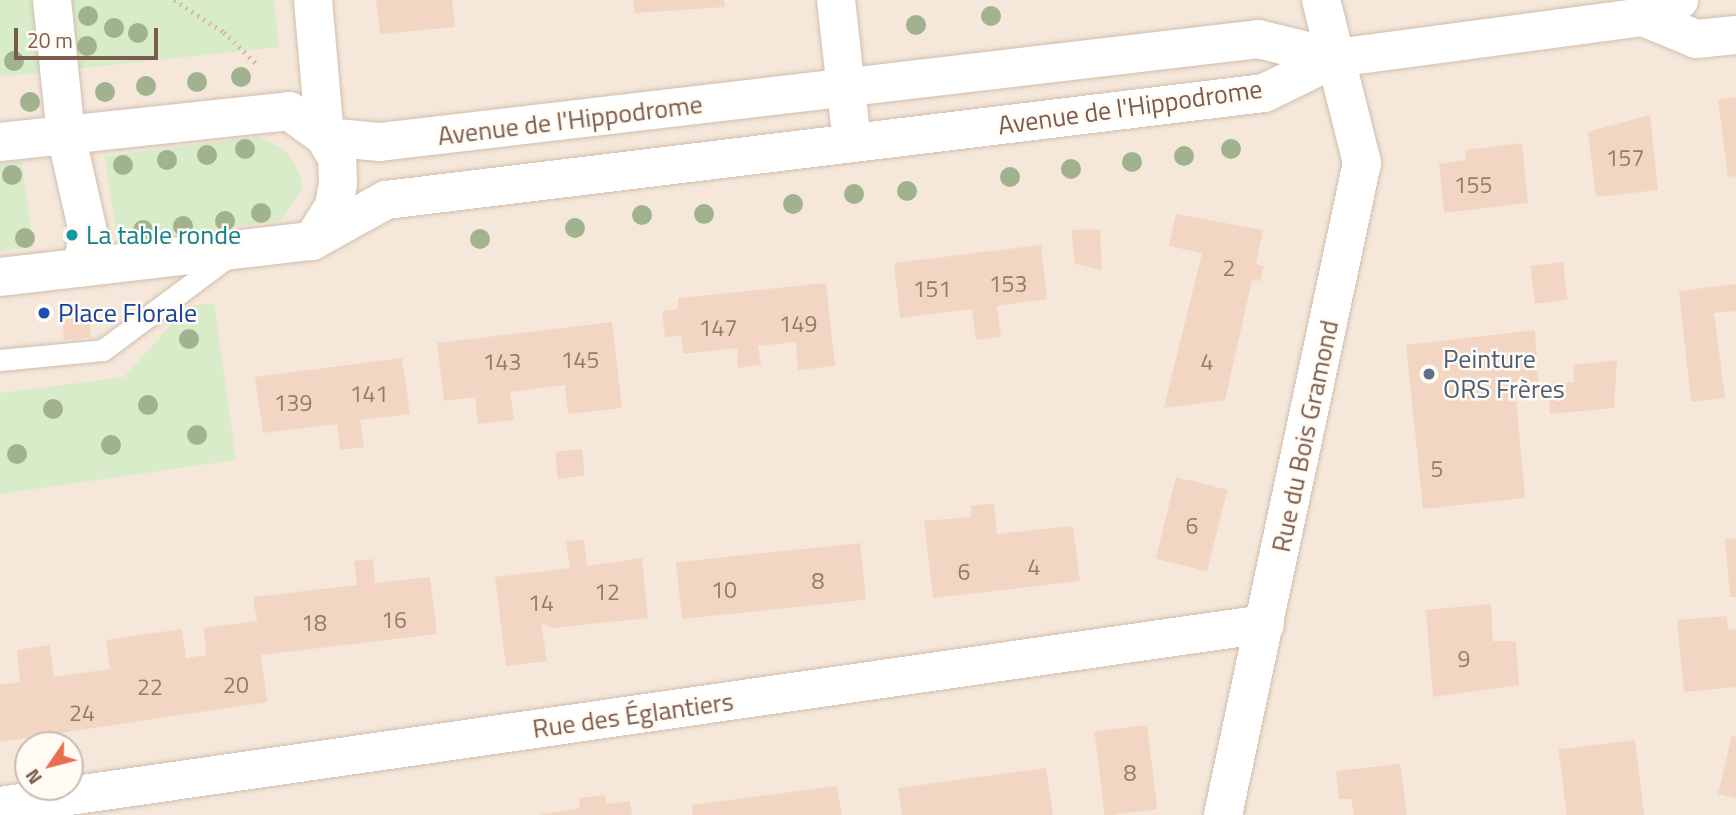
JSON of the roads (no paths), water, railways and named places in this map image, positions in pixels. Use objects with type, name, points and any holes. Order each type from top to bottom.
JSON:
[{"type":"street","points":[[52,0],[66,135],[88,232],[82,268]]},
{"type":"street","points":[[313,0],[325,137]]},
{"type":"street","points":[[836,0],[852,142]]},
{"type":"street","name":"Rue du Bois Gramond","points":[[1223,815],[1362,163],[1321,0]]},
{"type":"street","points":[[1336,58],[1643,18],[1679,0]]},
{"type":"street","points":[[1643,18],[1696,40],[1736,36]]},
{"type":"street","name":"Avenue de l'Hippodrome","points":[[325,137],[380,142],[1258,39],[1336,58]]},
{"type":"street","name":"Avenue de l'Hippodrome","points":[[0,277],[312,241],[386,200],[1264,93],[1336,58]]},
{"type":"street","points":[[0,142],[289,111],[325,137],[337,158],[338,183],[334,206],[312,241]]},
{"type":"street","name":"Rue des Églantiers","points":[[0,806],[1265,625]]},
{"type":"lane","points":[[0,360],[103,350],[238,249]]},
{"type":"place","name":"La table ronde","points":[[72,235]]},
{"type":"place","name":"Place Florale","points":[[44,313]]},
{"type":"place","name":"Peinture ORS Frères","points":[[1429,374]]}]
